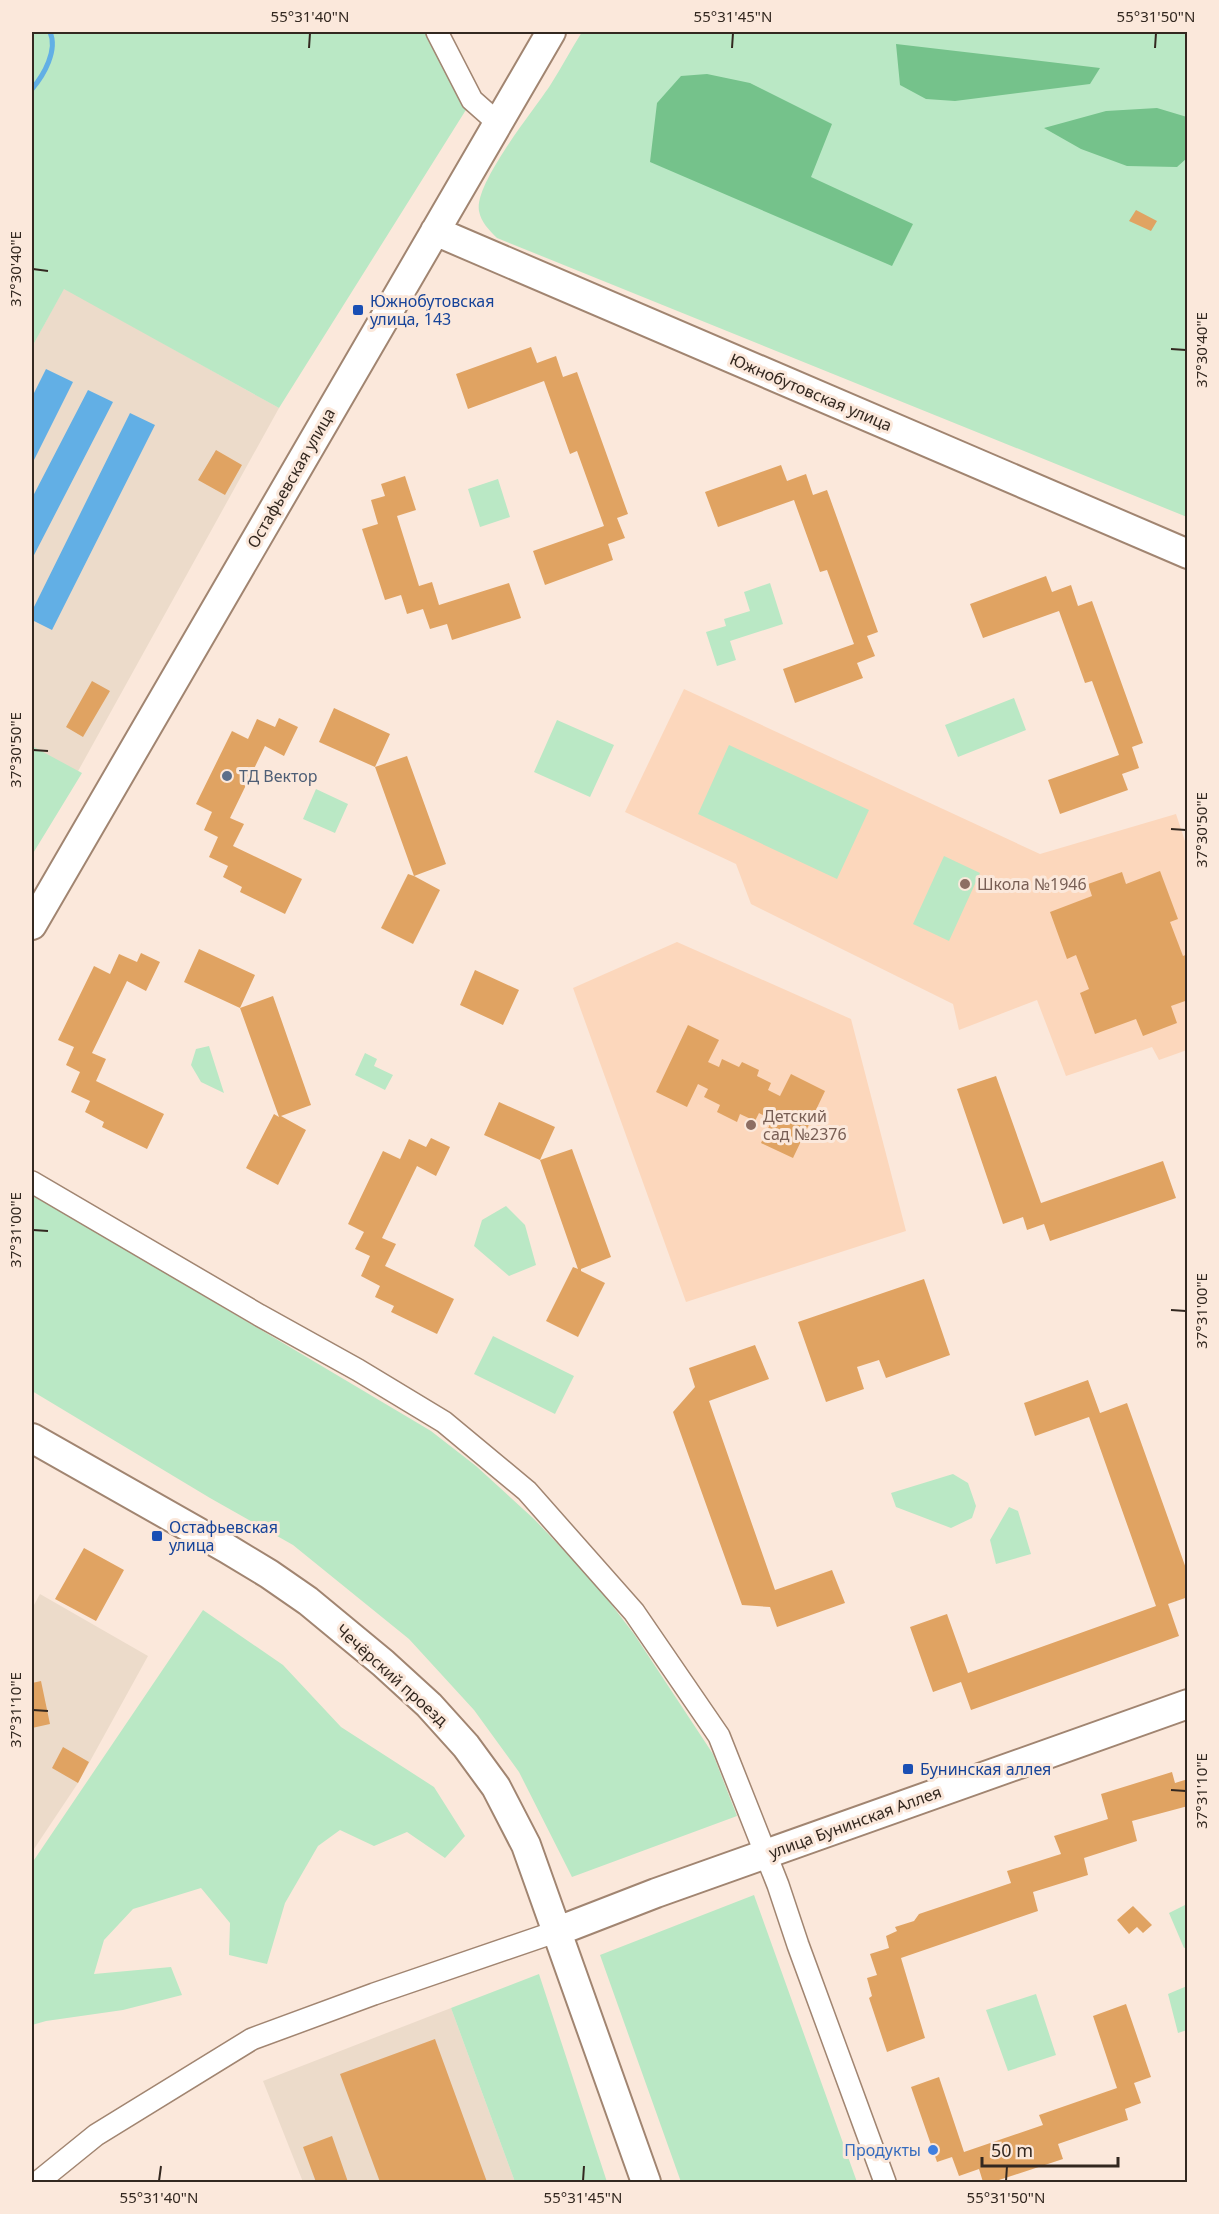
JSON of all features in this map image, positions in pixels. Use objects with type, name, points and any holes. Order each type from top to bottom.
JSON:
[{"type":"street","points":[[436,32],[472,100],[498,123]]},
{"type":"street","name":"Остафьевская улица","points":[[32,925],[551,32]]},
{"type":"street","name":"Южнобутовская улица","points":[[435,231],[1188,554]]},
{"type":"street","points":[[32,1182],[444,1422],[527,1491],[634,1612],[719,1736],[778,1885],[885,2182]]},
{"type":"street","name":"Чечёрский проезд","points":[[32,1438],[269,1574],[308,1601],[383,1663],[429,1705],[466,1746],[501,1796],[526,1845],[646,2182]]},
{"type":"street","name":"улица Бунинская Аллея","points":[[558,1931],[765,1854],[1188,1704]]},
{"type":"street","points":[[38,2182],[96,2134],[252,2039],[374,1994],[558,1931]]},
{"type":"shaded area","points":[[64,288],[279,408],[77,773],[32,748],[32,347]]},
{"type":"shaded area","name":"Школа №1946","points":[[684,689],[1040,854],[1176,814],[1188,850],[1187,1050],[1159,1060],[1152,1047],[1066,1076],[1037,1000],[959,1030],[953,1004],[751,904],[736,864],[625,812]]},
{"type":"shaded area","name":"Детский сад №2376","points":[[677,942],[851,1019],[906,1231],[686,1302],[573,988]]},
{"type":"shaded area","points":[[40,1594],[148,1656],[78,1783],[32,1852],[32,1603],[34,1605]]},
{"type":"shaded area","points":[[451,2008],[515,2182],[303,2182],[263,2081]]},
{"type":"green space","points":[[32,32],[434,32],[469,105],[279,408],[64,289],[32,347]]},
{"type":"green space","points":[[582,32],[1187,32],[1187,517],[497,238],[483,222],[479,211],[480,199],[486,183],[507,146],[551,84]]},
{"type":"green space","points":[[896,44],[1100,68],[1090,84],[955,101],[926,99],[900,85]]},
{"type":"green space","points":[[707,74],[750,83],[832,124],[811,177],[913,224],[892,266],[650,162],[657,103],[681,76]]},
{"type":"green space","points":[[1157,108],[1187,117],[1187,158],[1177,167],[1127,166],[1081,149],[1044,128],[1106,111]]},
{"type":"green space","points":[[498,479],[510,517],[480,527],[468,489]]},
{"type":"green space","points":[[770,583],[783,624],[730,641],[736,660],[717,666],[706,632],[726,626],[724,619],[750,611],[744,592]]},
{"type":"green space","points":[[1014,698],[1026,730],[958,757],[945,725]]},
{"type":"green space","points":[[557,720],[614,745],[590,797],[534,772]]},
{"type":"green space","points":[[729,745],[869,810],[837,879],[698,814]]},
{"type":"green space","points":[[32,746],[82,773],[32,855]]},
{"type":"green space","points":[[316,789],[348,804],[335,833],[303,819]]},
{"type":"green space","points":[[944,856],[980,873],[949,941],[913,924]]},
{"type":"green space","points":[[209,1046],[224,1093],[201,1082],[191,1065],[196,1049]]},
{"type":"green space","points":[[365,1053],[377,1059],[374,1066],[393,1075],[385,1090],[355,1075]]},
{"type":"green space","points":[[32,1194],[431,1431],[476,1466],[534,1519],[595,1583],[634,1634],[713,1754],[737,1816],[572,1877],[519,1772],[474,1710],[409,1639],[293,1545],[32,1391]]},
{"type":"green space","points":[[506,1206],[525,1225],[536,1265],[509,1276],[474,1246],[482,1220]]},
{"type":"green space","points":[[493,1336],[574,1376],[555,1414],[474,1374]]},
{"type":"green space","points":[[953,1474],[968,1483],[976,1506],[972,1518],[951,1528],[896,1507],[891,1493]]},
{"type":"green space","points":[[1009,1507],[1018,1511],[1031,1554],[996,1564],[990,1540]]},
{"type":"green space","points":[[203,1610],[283,1665],[341,1727],[434,1787],[465,1836],[445,1858],[407,1832],[374,1846],[340,1830],[318,1846],[285,1903],[267,1964],[229,1955],[230,1923],[201,1888],[133,1909],[104,1940],[94,1974],[171,1967],[182,1995],[123,2010],[32,2025],[32,1863]]},
{"type":"green space","points":[[754,1895],[857,2182],[681,2182],[600,1955]]},
{"type":"green space","points":[[1187,1904],[1187,1947],[1184,1948],[1169,1913]]},
{"type":"green space","points":[[539,1974],[607,2182],[515,2182],[451,2008]]},
{"type":"green space","points":[[1187,1986],[1187,2030],[1178,2033],[1168,1994]]},
{"type":"green space","points":[[1036,1994],[1056,2055],[1008,2071],[986,2010]]},
{"type":"water","points":[[46,369],[73,382],[32,464],[32,397]]},
{"type":"water","points":[[88,390],[113,402],[32,559],[32,498]]},
{"type":"water","points":[[130,413],[155,425],[52,630],[32,620],[32,611]]},
{"type":"building","points":[[1136,210],[1157,221],[1151,231],[1129,221]]},
{"type":"building","points":[[531,347],[537,363],[556,356],[563,377],[577,372],[628,514],[617,518],[625,538],[608,544],[613,560],[545,585],[533,551],[604,526],[577,451],[570,454],[544,381],[468,409],[456,374]]},
{"type":"building","points":[[216,450],[242,465],[225,495],[198,480]]},
{"type":"building","points":[[781,465],[787,481],[806,474],[813,495],[827,490],[878,632],[867,636],[875,656],[857,663],[863,678],[795,703],[783,669],[854,644],[827,570],[820,572],[794,500],[718,527],[705,492]]},
{"type":"building","points":[[405,476],[416,510],[397,516],[419,586],[432,582],[439,605],[509,583],[521,618],[452,640],[447,624],[430,629],[423,609],[407,614],[401,595],[385,600],[362,529],[378,524],[371,500],[385,496],[381,484]]},
{"type":"building","points":[[1046,576],[1052,592],[1071,585],[1078,606],[1092,601],[1143,743],[1132,747],[1139,768],[1122,774],[1128,790],[1060,814],[1048,780],[1119,755],[1092,681],[1085,683],[1059,611],[983,638],[970,604]]},
{"type":"building","points":[[92,681],[110,691],[83,737],[66,727]]},
{"type":"building","points":[[334,708],[390,734],[375,767],[319,742]]},
{"type":"building","points":[[279,718],[298,727],[284,756],[265,746],[230,818],[244,824],[233,846],[302,879],[285,914],[240,892],[242,887],[223,877],[228,866],[209,857],[218,837],[204,830],[212,812],[196,804],[232,731],[248,739],[257,719],[275,727]]},
{"type":"building","points":[[407,756],[446,864],[414,876],[375,767]]},
{"type":"building","points":[[1160,871],[1178,919],[1170,922],[1183,956],[1188,954],[1188,1000],[1171,1006],[1177,1023],[1143,1036],[1136,1019],[1095,1034],[1080,993],[1089,989],[1076,955],[1067,959],[1050,912],[1092,896],[1088,884],[1122,872],[1126,884]]},
{"type":"building","points":[[408,874],[440,890],[413,944],[381,928]]},
{"type":"building","points":[[199,949],[255,975],[240,1008],[184,982]]},
{"type":"building","points":[[141,953],[160,962],[146,991],[127,981],[92,1053],[106,1059],[96,1081],[164,1114],[147,1149],[102,1127],[104,1122],[85,1112],[90,1101],[71,1092],[80,1072],[66,1065],[74,1047],[58,1040],[94,966],[110,974],[119,954],[137,962]]},
{"type":"building","points":[[475,970],[519,990],[503,1025],[460,1005]]},
{"type":"building","points":[[273,996],[311,1105],[281,1116],[306,1130],[278,1185],[246,1168],[274,1114],[279,1117],[240,1008]]},
{"type":"building","points":[[688,1025],[719,1040],[708,1062],[719,1067],[722,1059],[739,1067],[742,1062],[759,1070],[757,1076],[771,1083],[768,1090],[780,1096],[791,1074],[825,1091],[793,1158],[761,1143],[772,1120],[759,1113],[755,1121],[740,1114],[737,1122],[717,1112],[720,1105],[704,1097],[708,1089],[698,1084],[687,1107],[656,1092]]},
{"type":"building","points":[[996,1076],[1041,1203],[1163,1161],[1176,1198],[1050,1241],[1044,1224],[1027,1230],[1023,1217],[1003,1224],[957,1089]]},
{"type":"building","points":[[499,1102],[555,1127],[540,1160],[484,1135]]},
{"type":"building","points":[[431,1138],[450,1147],[436,1176],[417,1166],[382,1238],[396,1244],[385,1266],[454,1299],[437,1334],[391,1312],[394,1306],[375,1297],[380,1286],[361,1276],[370,1256],[355,1249],[364,1232],[348,1224],[383,1151],[400,1159],[409,1139],[426,1147]]},
{"type":"building","points":[[572,1149],[611,1257],[581,1269],[605,1283],[578,1337],[546,1321],[573,1267],[578,1269],[540,1160]]},
{"type":"building","points":[[924,1279],[950,1355],[886,1378],[879,1360],[857,1367],[864,1389],[826,1402],[798,1322]]},
{"type":"building","points":[[755,1345],[769,1379],[709,1401],[775,1590],[832,1570],[845,1603],[777,1627],[770,1607],[742,1605],[673,1412],[695,1387],[689,1368]]},
{"type":"building","points":[[1088,1380],[1100,1413],[1127,1403],[1188,1574],[1188,1597],[1168,1604],[1179,1636],[971,1710],[961,1682],[933,1692],[910,1627],[947,1614],[968,1673],[1156,1606],[1089,1417],[1035,1436],[1024,1403]]},
{"type":"building","points":[[84,1548],[124,1570],[96,1621],[55,1599]]},
{"type":"building","points":[[41,1681],[50,1724],[32,1728],[32,1683]]},
{"type":"building","points":[[63,1747],[89,1762],[78,1783],[52,1768]]},
{"type":"building","points":[[1172,1772],[1175,1783],[1188,1779],[1188,1806],[1132,1821],[1137,1841],[1084,1858],[1088,1875],[1033,1892],[1038,1911],[901,1958],[925,2038],[887,2052],[869,1998],[872,1996],[867,1978],[877,1975],[870,1954],[889,1948],[886,1936],[897,1931],[895,1927],[914,1921],[919,1914],[1011,1883],[1007,1871],[1061,1854],[1054,1836],[1108,1819],[1101,1794]]},
{"type":"building","points":[[1133,1906],[1152,1925],[1143,1933],[1137,1927],[1129,1934],[1117,1920]]},
{"type":"building","points":[[1126,2004],[1151,2077],[1134,2083],[1141,2103],[1125,2109],[1128,2120],[1058,2144],[1063,2159],[993,2182],[983,2182],[979,2169],[959,2176],[952,2157],[937,2162],[911,2087],[939,2077],[964,2152],[1043,2125],[1039,2115],[1117,2088],[1093,2016]]},
{"type":"building","points":[[435,2039],[487,2182],[380,2182],[340,2074]]},
{"type":"building","points":[[332,2136],[348,2182],[316,2182],[303,2147]]},
{"type":"waterway","points":[[32,89],[45,70],[51,54],[50,32]]},
{"type":"place","name":"Южнобутовская улица, 143","points":[[358,310]]},
{"type":"place","name":"ТД Вектор","points":[[227,776]]},
{"type":"place","name":"Школа №1946","points":[[965,884]]},
{"type":"place","name":"Детский сад №2376","points":[[751,1125]]},
{"type":"place","name":"Остафьевская улица","points":[[157,1536]]},
{"type":"place","name":"Бунинская аллея","points":[[908,1769]]},
{"type":"place","name":"Продукты","points":[[933,2150]]}]
